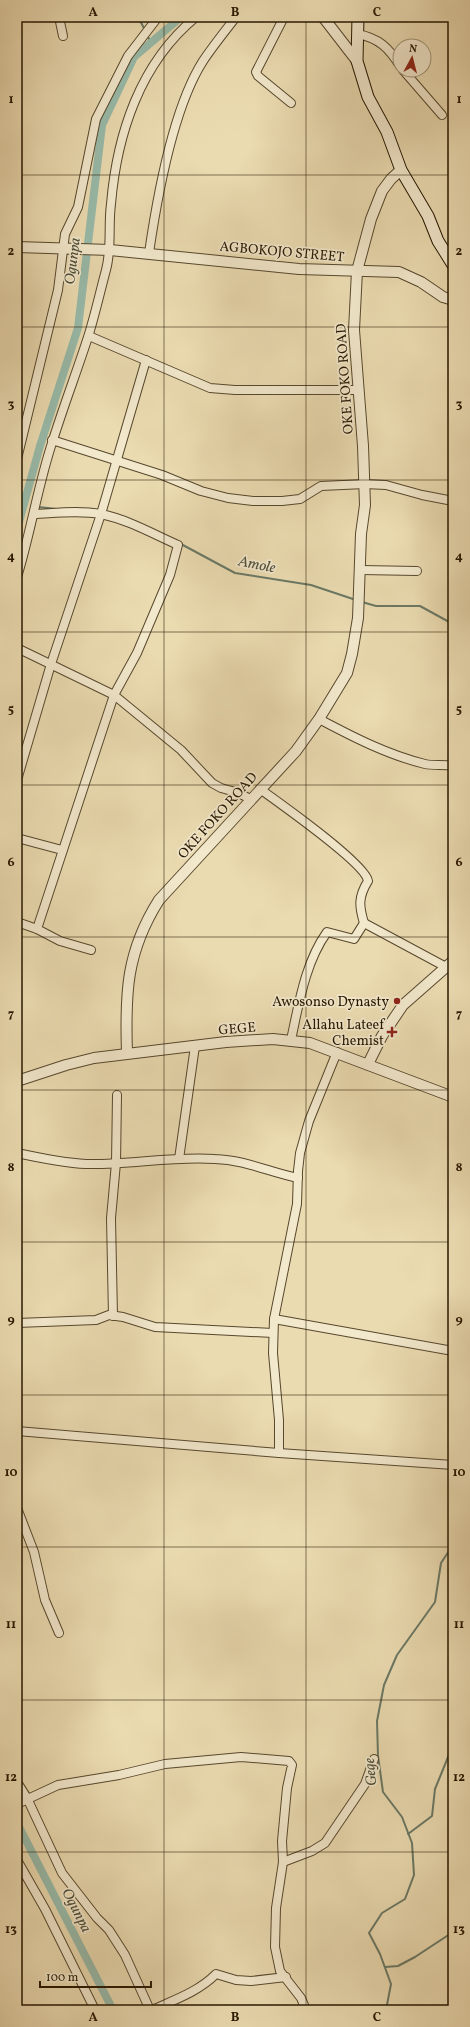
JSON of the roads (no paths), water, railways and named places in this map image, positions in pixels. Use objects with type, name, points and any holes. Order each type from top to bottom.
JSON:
[{"type":"main road","points":[[358,17],[357,61],[368,97],[387,132],[401,170],[428,216],[438,241],[453,265]]},
{"type":"street","points":[[59,17],[64,36]]},
{"type":"street","points":[[17,459],[21,424],[58,290],[65,234],[78,207],[96,119],[128,56],[158,17]]},
{"type":"street","points":[[17,577],[52,440],[89,336],[106,250],[113,178],[131,110],[140,87],[153,65],[174,38],[196,17]]},
{"type":"street","points":[[149,254],[162,182],[184,103],[203,62],[236,17]]},
{"type":"street","points":[[284,17],[256,72],[258,76],[291,103]]},
{"type":"street","points":[[323,17],[357,61]]},
{"type":"street","points":[[357,34],[371,36],[385,46],[392,55]]},
{"type":"street","points":[[409,78],[442,116]]},
{"type":"street","name":"OKE FOKO ROAD","points":[[127,1053],[125,1018],[129,972],[135,949],[148,918],[159,900],[296,750],[319,719],[346,673],[352,654],[359,601],[361,534],[365,484],[354,330],[357,271],[369,226],[382,191],[391,179],[401,170]]},
{"type":"street","name":"AGBOKOJO STREET","points":[[17,247],[106,250],[299,268],[357,271],[382,270],[399,272],[421,282],[444,297],[453,300]]},
{"type":"street","points":[[89,336],[210,388],[236,390],[358,390]]},
{"type":"street","points":[[17,780],[51,664],[101,514],[115,461],[146,360]]},
{"type":"street","points":[[52,440],[162,476],[201,491],[228,498],[253,501],[300,499],[321,486],[365,484],[386,485],[422,495],[453,501]]},
{"type":"street","points":[[34,514],[66,512],[101,514],[137,526],[178,545],[170,575],[137,653],[114,695],[37,929]]},
{"type":"street","points":[[361,570],[417,571]]},
{"type":"street","points":[[17,648],[114,695],[181,750],[212,783],[221,788],[239,793],[250,799]]},
{"type":"street","points":[[319,719],[403,758],[427,764],[453,766]]},
{"type":"street","points":[[260,789],[315,831],[366,875],[368,881],[359,906],[364,922],[450,964],[403,1005],[382,1036],[368,1064]]},
{"type":"street","points":[[17,838],[62,850]]},
{"type":"street","points":[[17,922],[37,929],[60,941],[91,950]]},
{"type":"street","points":[[291,1040],[311,961],[322,939],[327,932],[354,939],[364,922]]},
{"type":"street","name":"GEGE","points":[[17,1081],[66,1065],[94,1058],[127,1053],[251,1040],[291,1040],[310,1043],[337,1052],[453,1097]]},
{"type":"street","points":[[179,1159],[195,1046]]},
{"type":"street","points":[[279,1453],[279,1420],[273,1332],[274,1319],[297,1204],[300,1153],[309,1121],[337,1052]]},
{"type":"street","points":[[113,1316],[111,1218],[116,1163],[117,1095]]},
{"type":"street","points":[[17,1153],[65,1162],[116,1163],[179,1159],[214,1159],[244,1162],[276,1173],[298,1178]]},
{"type":"street","points":[[17,1323],[96,1320],[113,1316],[123,1317],[155,1327],[273,1332]]},
{"type":"street","points":[[274,1319],[453,1351]]},
{"type":"street","points":[[17,1431],[279,1453],[453,1465]]},
{"type":"street","points":[[17,1508],[34,1552],[45,1600],[59,1633]]},
{"type":"street","points":[[17,1804],[58,1785],[119,1775],[165,1764],[241,1757],[286,1761],[292,1766],[287,1788],[282,1841],[283,1862],[276,1908],[275,1947],[277,1964],[301,1998],[306,2010]]},
{"type":"street","points":[[283,1862],[312,1851],[325,1843],[365,1784],[374,1759]]},
{"type":"street","points":[[17,1782],[62,1873],[97,1918],[109,1930],[125,1955],[151,2010],[191,1993],[204,1985],[216,1974],[236,1980],[251,1981],[286,1977]]},
{"type":"street","points":[[17,1860],[45,1909],[95,2010]]},
{"type":"waterway","points":[[138,17],[145,30]]},
{"type":"waterway","name":"Ogunpa","points":[[17,529],[40,446],[78,328],[102,125],[134,57],[181,17]]},
{"type":"waterway","name":"Ogunpa","points":[[147,35],[151,43]]},
{"type":"waterway","name":"Amole","points":[[38,507],[57,509]]},
{"type":"waterway","name":"Amole","points":[[181,544],[235,573],[311,585],[356,600]]},
{"type":"waterway","name":"Amole","points":[[362,602],[376,606],[420,606],[451,623],[453,628]]},
{"type":"waterway","name":"Gege","points":[[386,2010],[391,1984],[380,1954],[369,1933],[382,1913],[405,1899],[414,1875],[412,1843],[402,1817],[383,1792],[378,1756],[377,1721],[384,1685],[397,1655],[435,1602],[441,1563],[453,1545]]},
{"type":"waterway","points":[[408,1834],[432,1816],[435,1789],[453,1745]]},
{"type":"waterway","name":"Ogunpa","points":[[17,1823],[113,2010]]},
{"type":"waterway","points":[[385,1967],[398,1966],[415,1957],[453,1932]]},
{"type":"place","name":"Awosonso Dynasty","points":[[397,1001]]},
{"type":"place","name":"Allahu Lateef Chemist","points":[[392,1032]]}]
